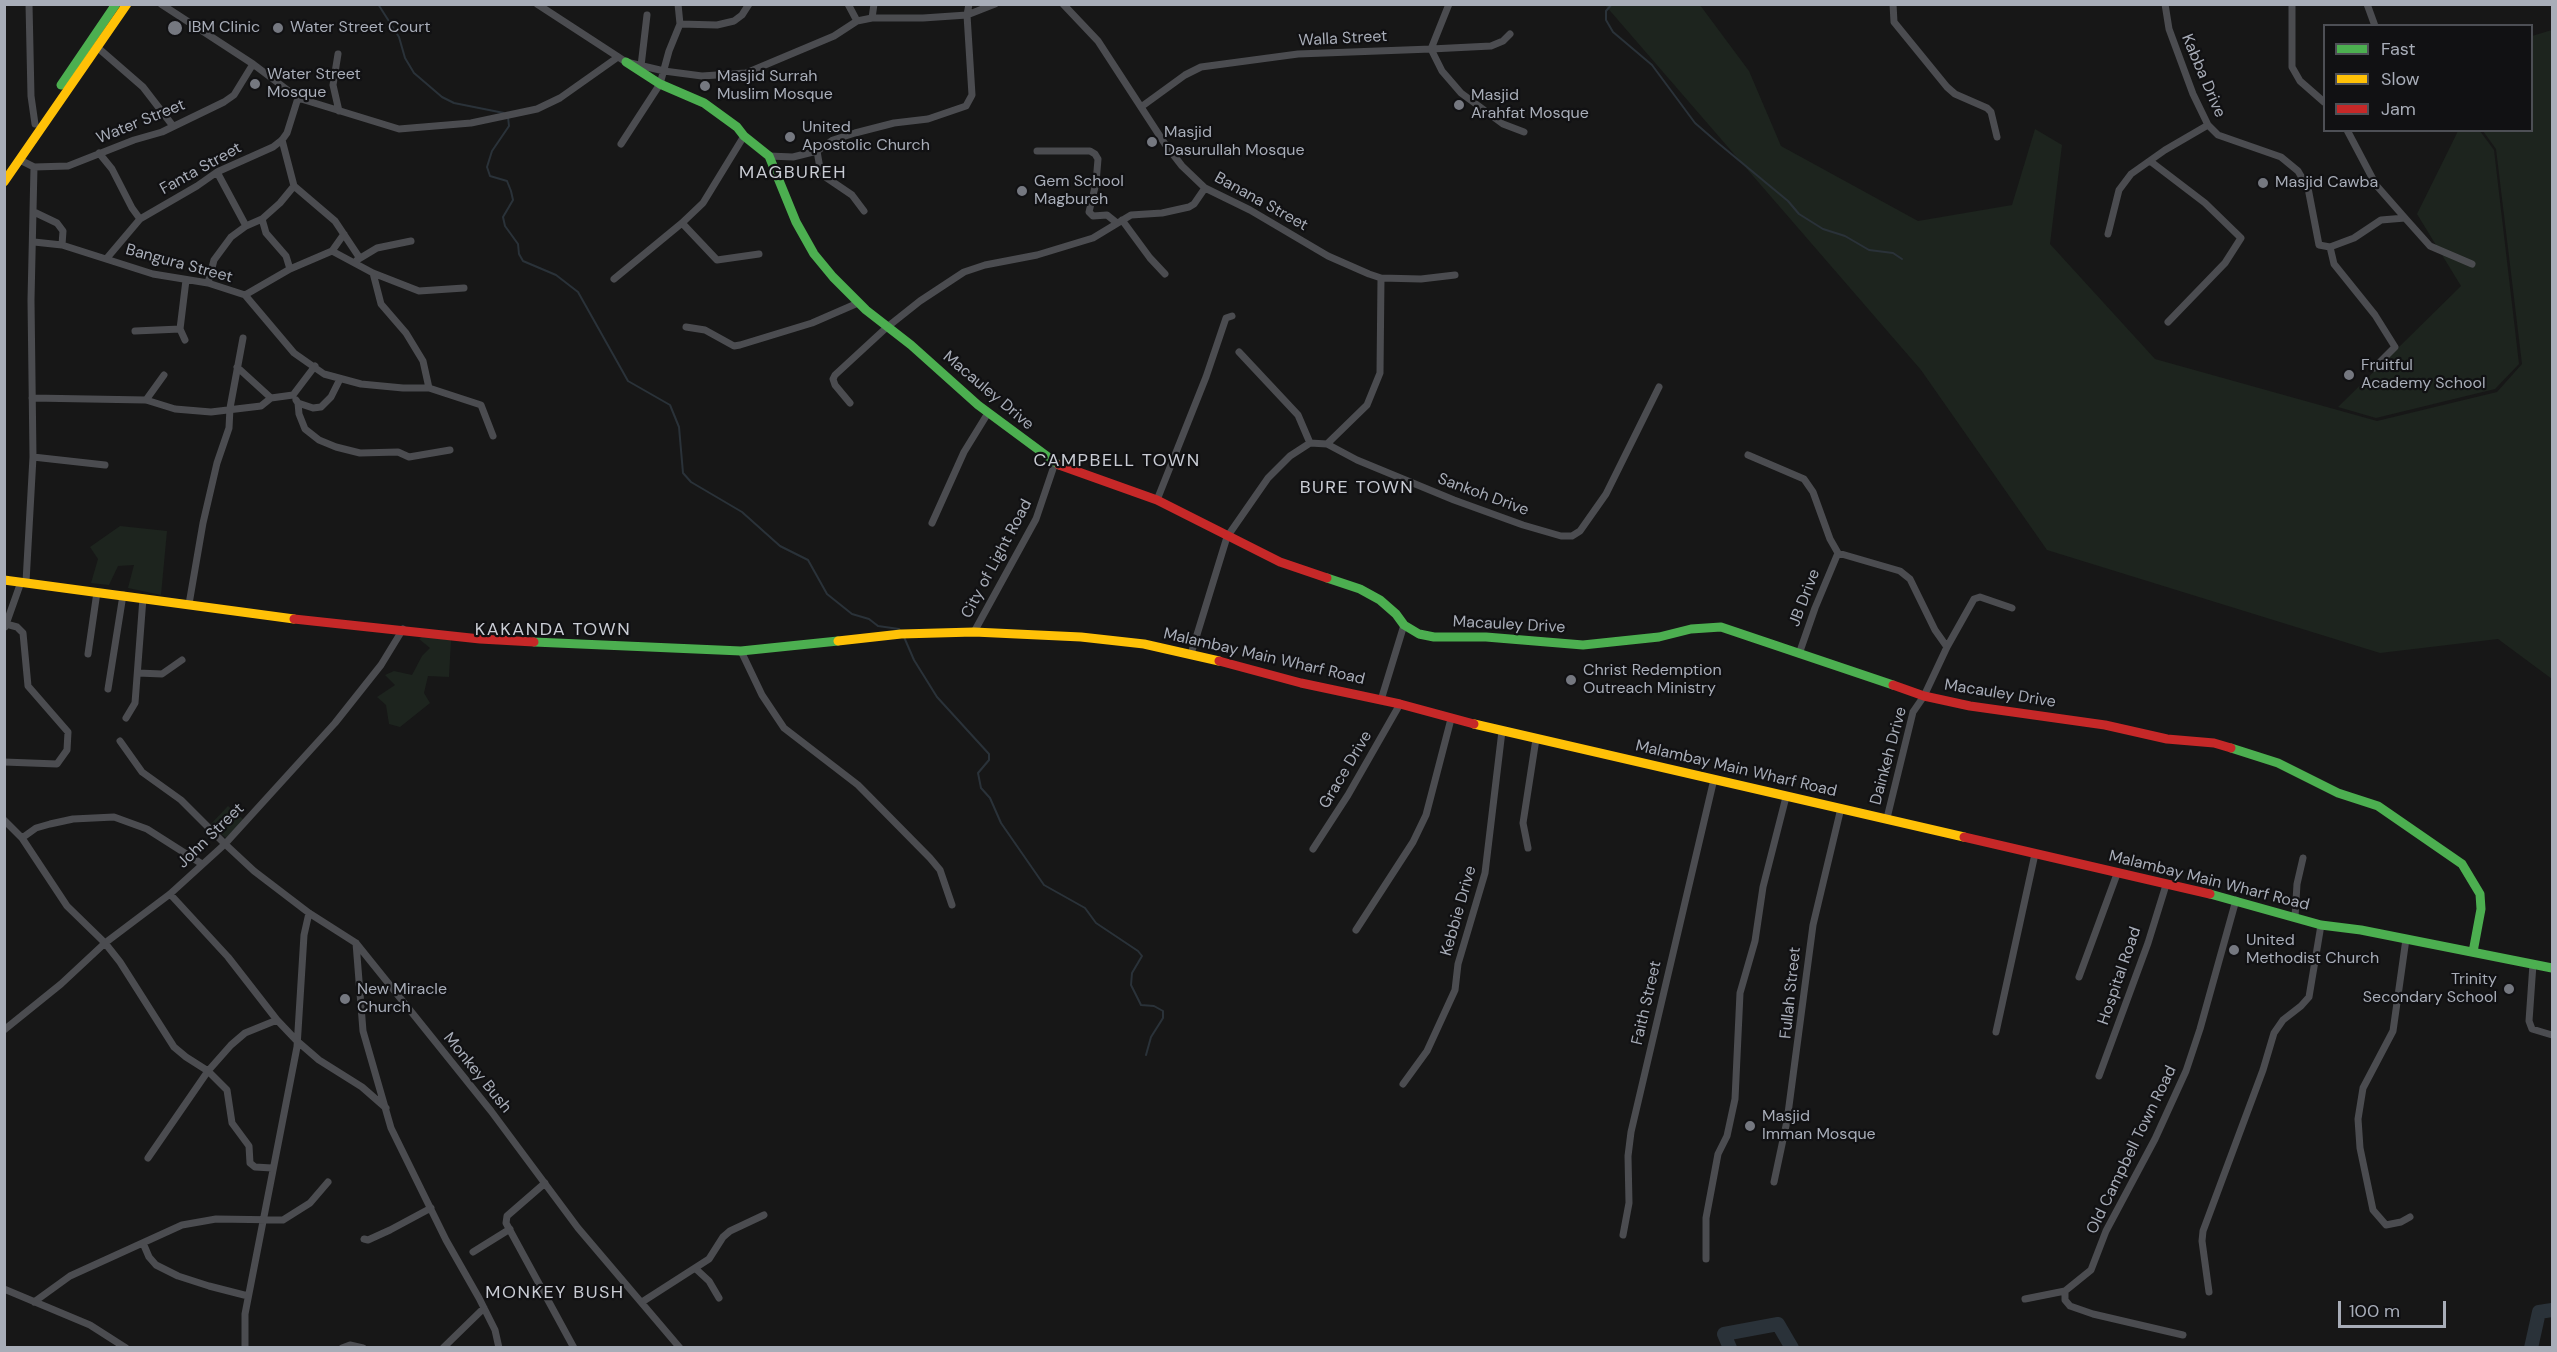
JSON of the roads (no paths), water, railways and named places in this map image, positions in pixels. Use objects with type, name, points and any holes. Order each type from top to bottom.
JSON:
[{"type":"main road","points":[[4,170],[116,4]]},
{"type":"main road","points":[[4,182],[127,4]]},
{"type":"main road","name":"Macauley Drive","points":[[622,60],[660,84],[704,103],[726,117],[769,156],[796,222],[814,254],[858,303],[886,328],[911,345],[988,413],[1055,464],[1157,500],[1280,562],[1360,589],[1380,600],[1396,614],[1404,625],[1419,634],[1434,637],[1486,637],[1583,645],[1659,637],[1691,628],[1721,627],[1924,696],[1970,706],[2105,725],[2167,739],[2197,741],[2229,747],[2278,763],[2348,797],[2379,806],[2446,851],[2468,872],[2480,894],[2481,909],[2473,952]]},
{"type":"main road","name":"Malambay Main Wharf Road","points":[[4,580],[261,615],[492,639],[622,647],[741,651],[905,634],[974,632],[1081,637],[1144,644],[1301,683],[1400,704],[1451,719],[1536,739],[2236,900],[2321,925],[2553,968]]},
{"type":"street","points":[[29,4],[31,96],[35,124]]},
{"type":"street","points":[[161,4],[253,64],[297,98],[399,129],[471,123],[537,109],[560,98],[622,60]]},
{"type":"street","points":[[537,4],[622,60],[664,71],[702,76],[746,74],[823,42],[857,21],[872,18],[967,15],[995,4]]},
{"type":"street","points":[[621,144],[660,84],[669,51],[680,24],[678,4]]},
{"type":"street","points":[[680,24],[717,25],[734,21],[742,15],[749,4]]},
{"type":"street","points":[[848,4],[857,21]]},
{"type":"street","points":[[872,18],[874,4]]},
{"type":"street","points":[[769,156],[793,158],[817,151],[833,140],[855,133],[894,123],[928,119],[966,106],[972,95],[967,15],[969,4]]},
{"type":"street","points":[[974,4],[982,11]]},
{"type":"street","name":"Banana Street","points":[[1063,4],[1098,41],[1182,166],[1205,188],[1251,210],[1353,268],[1381,278],[1421,279],[1455,275]]},
{"type":"street","points":[[1449,4],[1431,48],[1442,71],[1461,93],[1494,119],[1524,132]]},
{"type":"street","points":[[1893,4],[1894,22],[1947,87],[1955,94],[1987,108],[1997,137]]},
{"type":"street","name":"Kabba Drive","points":[[2165,4],[2169,29],[2193,94],[2208,125],[2218,135],[2281,157],[2289,162],[2303,178],[2308,189],[2318,241],[2323,247],[2330,247]]},
{"type":"street","points":[[2292,4],[2292,67],[2300,81],[2323,100]]},
{"type":"street","points":[[2367,4],[2374,24]]},
{"type":"street","points":[[641,66],[647,15]]},
{"type":"street","name":"Walla Street","points":[[1141,107],[1185,75],[1201,67],[1298,54],[1491,46],[1503,41],[1510,34]]},
{"type":"street","points":[[97,47],[143,87],[173,126]]},
{"type":"street","points":[[338,54],[333,85],[339,111]]},
{"type":"street","name":"Water Street","points":[[21,160],[34,167],[68,166],[173,126],[234,95],[253,64]]},
{"type":"street","points":[[297,98],[287,133],[282,140],[294,186],[335,221],[357,260]]},
{"type":"street","points":[[2108,234],[2119,190],[2131,174],[2208,125]]},
{"type":"street","points":[[2348,132],[2376,185],[2430,246],[2472,264]]},
{"type":"street","points":[[614,279],[682,223],[708,195],[744,135]]},
{"type":"street","name":"Fanta Street","points":[[107,258],[140,219],[217,172],[273,147],[282,140]]},
{"type":"street","points":[[817,151],[821,174],[852,195],[864,211]]},
{"type":"street","points":[[1037,151],[1090,151],[1095,154],[1098,159],[1096,183],[1089,212],[1094,216],[1107,215],[1119,222],[1165,274]]},
{"type":"street","points":[[99,153],[112,169],[140,219]]},
{"type":"street","points":[[2150,160],[2205,203],[2241,238],[2225,263],[2168,322]]},
{"type":"street","points":[[4,762],[57,764],[67,750],[69,732],[28,686],[23,633],[17,627],[5,626],[24,582],[33,457],[31,300],[34,167]]},
{"type":"street","points":[[217,172],[246,226]]},
{"type":"street","points":[[208,283],[214,260],[231,237],[246,226],[262,219],[294,186]]},
{"type":"street","points":[[850,403],[835,385],[833,379],[835,375],[886,328],[920,301],[964,272],[985,265],[1037,255],[1093,238],[1131,215],[1162,213],[1189,207],[1197,201],[1205,188]]},
{"type":"street","points":[[34,212],[61,227],[62,245]]},
{"type":"street","points":[[2374,368],[2395,347],[2375,315],[2334,264],[2330,247],[2354,238],[2381,220],[2405,218]]},
{"type":"street","points":[[262,219],[266,233],[285,256],[290,269]]},
{"type":"street","points":[[682,223],[717,260],[759,254]]},
{"type":"street","points":[[245,295],[290,269],[332,251],[344,234]]},
{"type":"street","points":[[357,260],[377,248],[411,241]]},
{"type":"street","name":"Bangura Street","points":[[34,242],[62,245],[153,274],[208,283],[245,295],[294,353],[324,374],[361,384],[429,388],[481,405],[493,436]]},
{"type":"street","points":[[332,251],[357,260],[373,273],[419,291],[464,288]]},
{"type":"street","points":[[373,273],[381,304],[406,333],[423,362],[429,388]]},
{"type":"street","points":[[1327,444],[1367,405],[1380,373],[1381,278]]},
{"type":"street","points":[[185,340],[180,329],[186,280]]},
{"type":"street","points":[[686,327],[705,330],[729,344],[740,345],[812,323],[858,303]]},
{"type":"street","points":[[1157,500],[1206,377],[1226,318],[1232,316]]},
{"type":"street","points":[[135,331],[180,329]]},
{"type":"street","points":[[189,604],[203,523],[217,463],[229,428],[230,408],[243,338]]},
{"type":"street","points":[[1191,654],[1227,537],[1268,478],[1290,456],[1310,443],[1298,415],[1239,352]]},
{"type":"street","points":[[32,398],[146,400],[175,409],[211,412],[261,406],[271,398],[293,395],[315,366]]},
{"type":"street","points":[[237,368],[271,398]]},
{"type":"street","points":[[146,400],[164,375]]},
{"type":"street","points":[[298,403],[313,408],[321,407],[332,397],[340,379]]},
{"type":"street","name":"Sankoh Drive","points":[[1310,443],[1327,444],[1357,460],[1454,500],[1523,525],[1561,536],[1572,536],[1580,531],[1606,494],[1659,387]]},
{"type":"street","points":[[293,395],[298,403],[304,429],[319,440],[336,447],[360,453],[398,452],[408,457],[450,450]]},
{"type":"street","points":[[932,523],[964,452],[988,413]]},
{"type":"street","points":[[1748,455],[1799,477],[1810,485],[1830,539],[1838,552],[1905,573],[1918,592],[1935,630],[1947,647]]},
{"type":"street","points":[[33,457],[105,465]]},
{"type":"street","name":"City of Light Road","points":[[974,632],[1036,519],[1055,464]]},
{"type":"street","name":"JB Drive","points":[[1799,654],[1838,552]]},
{"type":"street","points":[[88,654],[97,592]]},
{"type":"street","points":[[108,689],[123,595]]},
{"type":"street","name":"Dainkeh Drive","points":[[1887,818],[1913,712],[1924,696],[1974,598],[1980,597],[2012,608]]},
{"type":"street","points":[[126,718],[135,703],[143,598]]},
{"type":"street","points":[[1381,700],[1404,625]]},
{"type":"street","name":"John Street","points":[[4,1030],[105,944],[170,894],[225,844],[334,723],[381,665],[403,629]]},
{"type":"street","points":[[741,651],[762,695],[784,728],[858,785],[930,858],[939,870],[952,904]]},
{"type":"street","points":[[138,673],[162,674],[182,660]]},
{"type":"street","name":"Grace Drive","points":[[1313,849],[1348,795],[1400,704]]},
{"type":"street","points":[[1356,930],[1407,851],[1426,814],[1451,719]]},
{"type":"street","name":"Kebbie Drive","points":[[1403,1084],[1427,1051],[1455,990],[1458,964],[1485,873],[1502,731]]},
{"type":"street","points":[[1528,848],[1522,823],[1536,739]]},
{"type":"street","name":"Monkey Bush","points":[[120,741],[142,772],[181,800],[225,844],[309,914],[356,943],[406,1003],[578,1228],[680,1347]]},
{"type":"street","name":"Faith Street","points":[[1623,1235],[1629,1203],[1628,1156],[1631,1132],[1714,779]]},
{"type":"street","points":[[1706,1259],[1706,1218],[1718,1154],[1727,1136],[1735,1099],[1740,993],[1755,941],[1763,887],[1786,797]]},
{"type":"street","name":"Fullah Street","points":[[1774,1182],[1787,1121],[1813,925],[1841,808]]},
{"type":"street","points":[[22,838],[36,828],[73,819],[114,817],[147,829],[202,864]]},
{"type":"street","points":[[4,820],[22,838],[67,906],[120,962],[165,1035],[186,1057],[208,1071],[229,1094],[232,1123],[249,1146],[250,1163],[255,1167],[273,1168]]},
{"type":"street","points":[[1996,1032],[2035,854]]},
{"type":"street","points":[[2295,917],[2297,884],[2303,858]]},
{"type":"street","points":[[2079,977],[2117,874]]},
{"type":"street","name":"Hospital Road","points":[[2099,1076],[2148,943],[2166,885]]},
{"type":"street","points":[[170,894],[228,957],[277,1020],[297,1041],[320,1060],[362,1087],[386,1108]]},
{"type":"street","name":"Old Campbell Town Road","points":[[2025,1299],[2065,1291],[2091,1270],[2106,1231],[2155,1139],[2186,1071],[2236,900]]},
{"type":"street","points":[[245,1347],[249,1296],[297,1041],[304,935],[309,914]]},
{"type":"street","points":[[2209,1292],[2202,1241],[2204,1231],[2263,1070],[2274,1033],[2283,1020],[2309,997],[2321,925]]},
{"type":"street","points":[[2406,939],[2393,1030],[2363,1088],[2358,1108],[2360,1148],[2373,1210],[2386,1225],[2401,1222],[2410,1217]]},
{"type":"street","points":[[356,943],[363,1031],[391,1128],[495,1330],[499,1347]]},
{"type":"street","points":[[2533,964],[2529,1021],[2532,1029],[2553,1035]]},
{"type":"street","points":[[148,1158],[208,1071],[238,1038],[277,1020]]},
{"type":"street","points":[[34,1302],[70,1276],[182,1225],[216,1219],[283,1220],[310,1203],[328,1182]]},
{"type":"street","points":[[545,1183],[507,1216],[506,1223],[574,1347]]},
{"type":"street","points":[[364,1239],[368,1240],[390,1230],[431,1208]]},
{"type":"street","points":[[642,1302],[709,1259],[723,1237],[764,1215]]},
{"type":"street","points":[[473,1252],[510,1229]]},
{"type":"street","points":[[142,1243],[149,1257],[164,1269],[209,1286],[249,1296]]},
{"type":"street","points":[[696,1269],[709,1281],[719,1298]]},
{"type":"street","points":[[4,1289],[90,1325],[126,1347]]},
{"type":"street","points":[[2065,1291],[2065,1300],[2070,1306],[2093,1314],[2183,1335]]},
{"type":"street","points":[[443,1347],[484,1308]]},
{"type":"street","points":[[342,1347],[350,1345],[363,1347]]},
{"type":"waterway","points":[[378,4],[399,37],[405,58],[414,73],[442,97],[454,103],[504,113]]},
{"type":"waterway","points":[[1612,4],[1606,11],[1606,20],[1613,32],[1652,65],[1695,123],[1788,201],[1799,214],[1823,229],[1845,236],[1869,250],[1893,253],[1902,259]]},
{"type":"waterway","points":[[508,117],[509,126],[492,151],[487,167],[490,176],[507,181],[511,191],[513,200],[503,217],[505,226],[518,244],[519,254],[523,261],[556,275],[578,292],[628,381],[670,405],[679,427],[683,473],[691,482],[742,512],[780,546],[808,560],[827,594],[852,614],[869,619],[878,626],[899,629],[901,632]]},
{"type":"waterway","points":[[904,637],[914,660],[937,697],[989,754],[989,760],[978,773],[981,788],[990,798],[1001,823],[1044,885],[1085,908],[1096,923],[1142,956],[1132,973],[1131,985],[1141,1005],[1154,1006],[1163,1011],[1163,1018],[1151,1037],[1146,1055]]},
{"type":"waterway","points":[[2531,1348],[2539,1312],[2552,1310]]},
{"type":"waterway","points":[[1730,1348],[1724,1334],[1778,1324],[1792,1348]]},
{"type":"place","name":"IBM Clinic","points":[[175,28]]},
{"type":"place","name":"Water Street Court","points":[[278,28]]},
{"type":"place","name":"Water Street Mosque","points":[[255,84]]},
{"type":"place","name":"Masjid Surrah Muslim Mosque","points":[[705,86]]},
{"type":"place","name":"Masjid Arahfat Mosque","points":[[1459,105]]},
{"type":"place","name":"United Apostolic Church","points":[[790,137]]},
{"type":"place","name":"Masjid Dasurullah Mosque","points":[[1152,142]]},
{"type":"place","name":"Masjid Cawba","points":[[2263,183]]},
{"type":"place","name":"Gem School Magbureh","points":[[1022,191]]},
{"type":"place","name":"Fruitful Academy School","points":[[2349,375]]},
{"type":"place","name":"Christ Redemption Outreach Ministry","points":[[1571,680]]},
{"type":"place","name":"United Methodist Church","points":[[2234,950]]},
{"type":"place","name":"Trinity Secondary School","points":[[2509,989]]},
{"type":"place","name":"New Miracle Church","points":[[345,999]]},
{"type":"place","name":"Masjid Imman Mosque","points":[[1750,1126]]},
{"type":"district","name":"MAGBUREH","points":[[793,173]]},
{"type":"district","name":"CAMPBELL TOWN","points":[[1117,461]]},
{"type":"district","name":"BURE TOWN","points":[[1357,488]]},
{"type":"district","name":"KAKANDA TOWN","points":[[553,630]]},
{"type":"district","name":"MONKEY BUSH","points":[[555,1293]]}]
